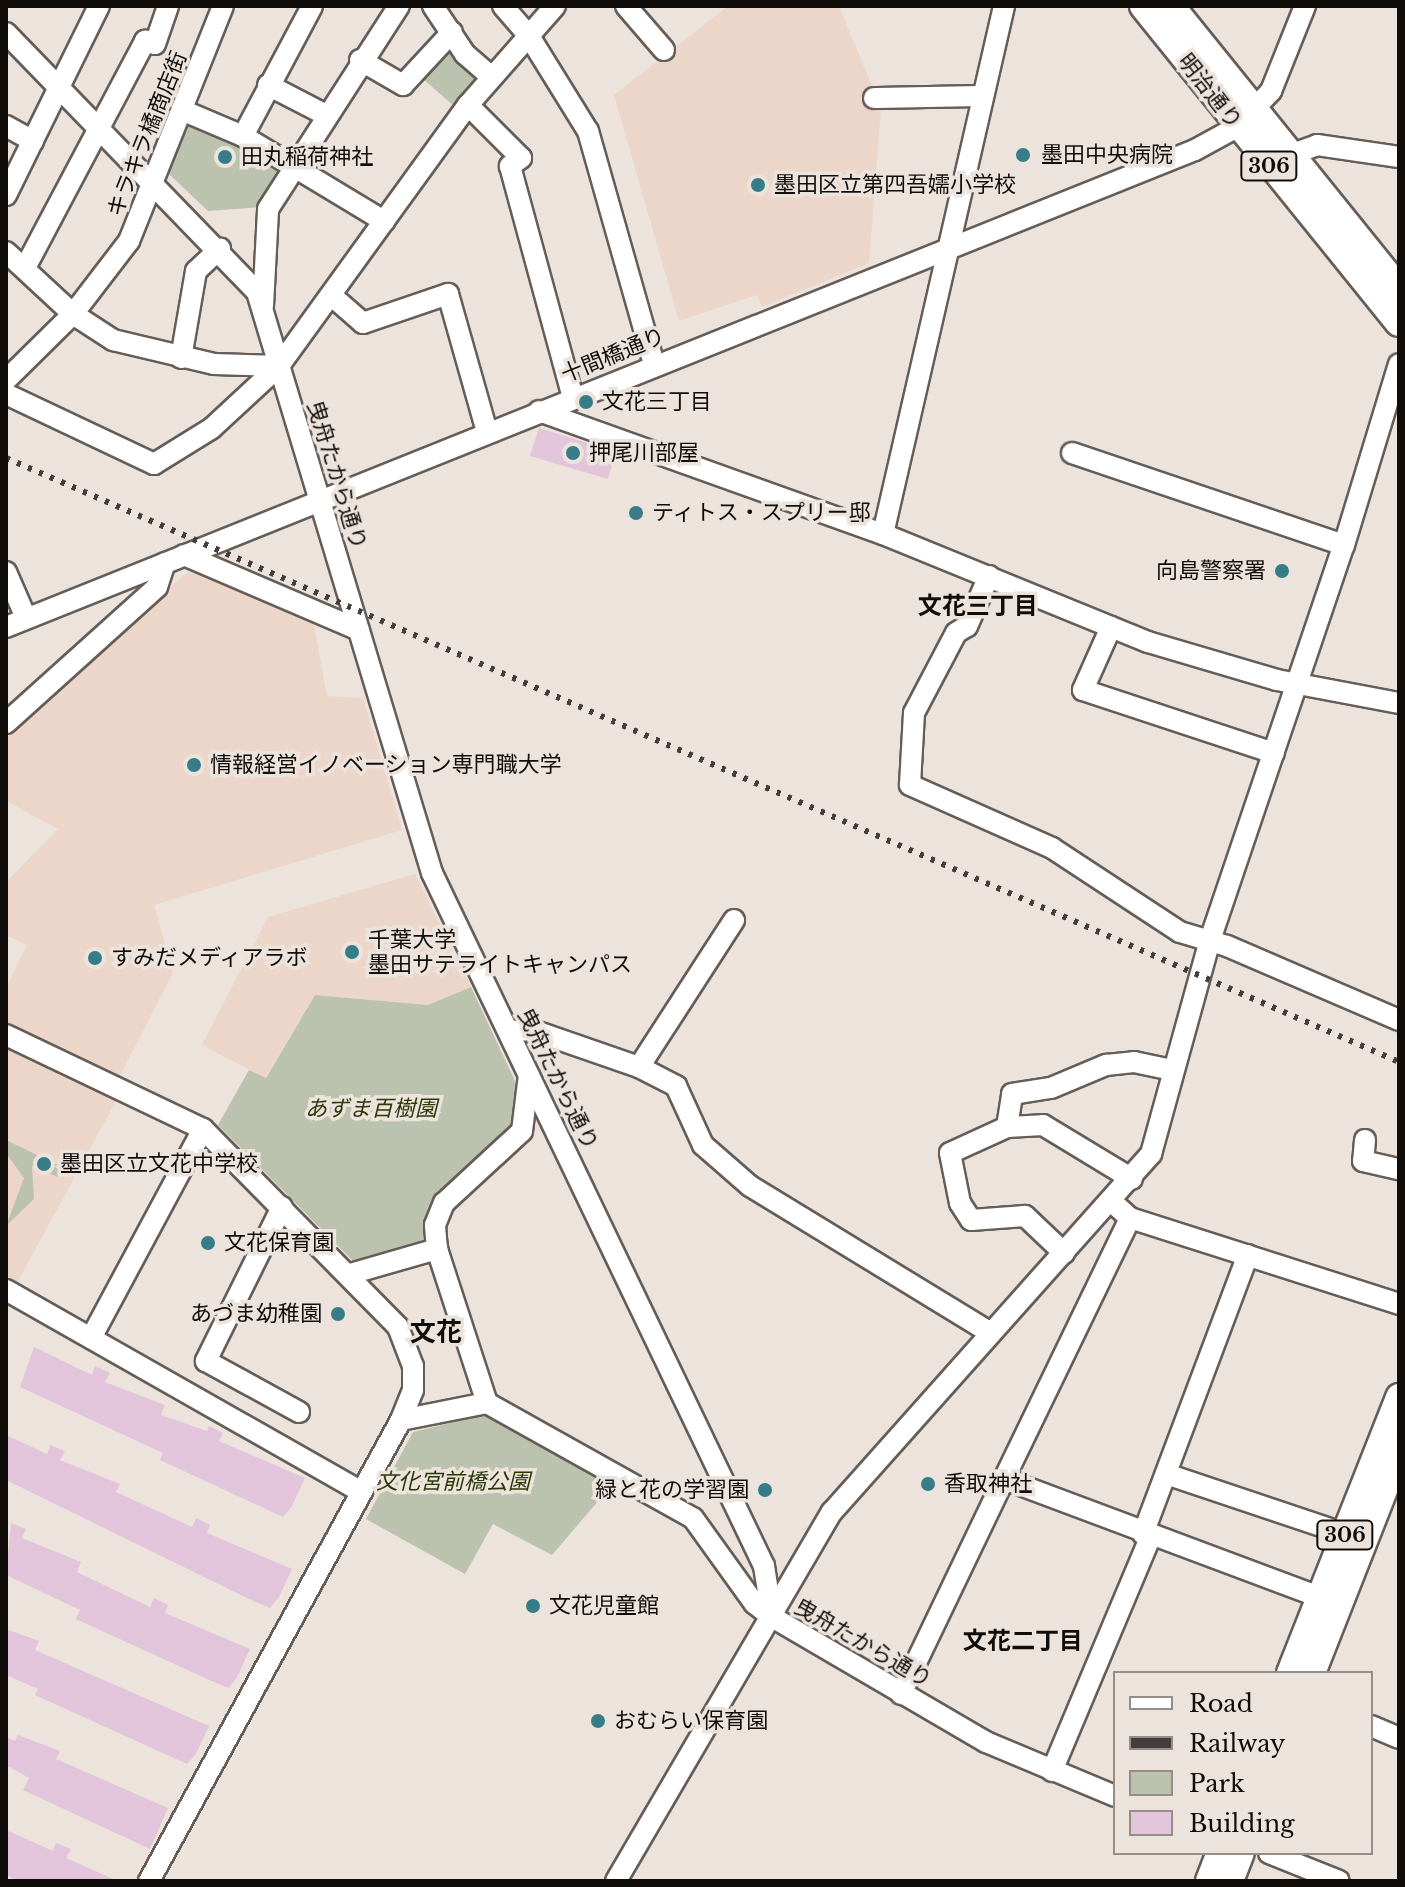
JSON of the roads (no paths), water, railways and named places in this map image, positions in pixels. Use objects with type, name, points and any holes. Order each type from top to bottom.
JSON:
[{"type":"main road","name":"明治通り","points":[[1143,6],[1245,119],[1290,155],[1399,289]]},
{"type":"main road","name":"明治通り","points":[[1171,6],[1245,119],[1399,323]]},
{"type":"main road","name":"306","points":[[1291,1671],[1399,1397]]},
{"type":"main road","name":"306","points":[[1313,1671],[1392,1487],[1399,1452]]},
{"type":"main road","points":[[1209,1881],[1219,1855]]},
{"type":"main road","points":[[1230,1881],[1240,1855]]},
{"type":"street","points":[[6,195],[61,89],[99,6]]},
{"type":"street","points":[[26,266],[145,41],[155,44],[168,6]]},
{"type":"street","name":"キラキラ橘商店街","points":[[6,380],[73,314],[129,241],[156,185],[223,6]]},
{"type":"street","points":[[243,136],[312,6]]},
{"type":"street","points":[[263,310],[268,209],[360,60],[399,6]]},
{"type":"street","points":[[433,6],[490,76]]},
{"type":"street","points":[[503,6],[529,36],[588,131],[654,365]]},
{"type":"street","points":[[6,394],[154,464],[212,428],[279,366],[490,76],[555,6]]},
{"type":"street","points":[[626,6],[664,50]]},
{"type":"street","points":[[883,534],[1004,6]]},
{"type":"street","points":[[1245,119],[1284,71],[1305,6]]},
{"type":"street","points":[[360,60],[403,85],[452,32]]},
{"type":"street","name":"曳舟たから通り","points":[[6,33],[251,283],[263,310],[432,873],[764,1566],[772,1617],[901,1694],[1052,1771],[1113,1795]]},
{"type":"street","points":[[268,85],[326,115]]},
{"type":"street","points":[[874,98],[982,96]]},
{"type":"street","points":[[468,105],[521,158],[510,166],[573,398]]},
{"type":"street","points":[[184,111],[243,136],[384,221]]},
{"type":"street","name":"十間橋通り","points":[[6,627],[1195,150],[1245,119]]},
{"type":"street","points":[[6,126],[33,141]]},
{"type":"street","points":[[1290,155],[1317,145],[1399,157]]},
{"type":"street","points":[[181,358],[196,271],[220,249]]},
{"type":"street","points":[[6,252],[26,266],[73,314],[113,340],[181,358],[279,366]]},
{"type":"street","points":[[332,296],[363,323],[448,294],[487,432]]},
{"type":"street","points":[[616,1881],[840,1502],[1132,1179],[1151,1154],[1210,940],[1344,545],[1399,364]]},
{"type":"street","points":[[539,411],[883,534],[1111,627],[1298,683],[1399,703]]},
{"type":"street","points":[[1072,453],[1344,545]]},
{"type":"street","points":[[184,555],[359,630]]},
{"type":"street","points":[[6,723],[157,587],[165,563]]},
{"type":"street","points":[[6,572],[26,618]]},
{"type":"street","points":[[989,576],[914,713],[910,785],[1052,848],[1146,914],[1399,1020]]},
{"type":"street","points":[[1111,627],[1083,690],[1274,753]]},
{"type":"street","points":[[639,1067],[734,920]]},
{"type":"street","points":[[509,1031],[532,1030],[639,1067],[676,1086],[703,1145],[750,1186],[991,1333]]},
{"type":"street","points":[[6,1035],[203,1129],[350,1274],[406,1343],[413,1390],[401,1420],[149,1881]]},
{"type":"street","points":[[1007,1127],[1012,1094],[1051,1088],[1106,1065],[1134,1062],[1173,1070]]},
{"type":"street","points":[[487,1403],[437,1249],[435,1225],[444,1203],[522,1131],[529,1074]]},
{"type":"street","points":[[1064,1253],[1025,1216],[971,1220],[960,1203],[950,1153],[1007,1127],[1043,1125],[1132,1179]]},
{"type":"street","points":[[91,1338],[203,1129]]},
{"type":"street","points":[[1365,1140],[1363,1161],[1399,1169]]},
{"type":"street","points":[[1111,1201],[1130,1218],[1399,1304]]},
{"type":"street","points":[[282,1207],[206,1361],[299,1412]]},
{"type":"street","points":[[901,1694],[1130,1218]]},
{"type":"street","points":[[350,1274],[437,1249]]},
{"type":"street","points":[[1052,1771],[1146,1536],[1248,1255]]},
{"type":"street","points":[[6,1290],[361,1492]]},
{"type":"street","points":[[401,1420],[487,1403],[693,1518],[754,1603],[772,1617]]},
{"type":"street","points":[[1166,1474],[1345,1534]]},
{"type":"street","points":[[1004,1479],[1146,1536],[1320,1597]]},
{"type":"street","points":[[1373,1727],[1399,1738]]},
{"type":"street","points":[[1274,1855],[1339,1881]]},
{"type":"railway","points":[[6,458],[1399,1062]]},
{"type":"place","name":"墨田中央病院","points":[[1023,155]]},
{"type":"place","name":"田丸稲荷神社","points":[[225,157]]},
{"type":"place","name":"墨田区立第四吾嬬小学校","points":[[758,185]]},
{"type":"place","name":"文花三丁目","points":[[586,402]]},
{"type":"place","name":"押尾川部屋","points":[[573,453]]},
{"type":"place","name":"ティトス・スプリー邸","points":[[636,513]]},
{"type":"place","name":"向島警察署","points":[[1282,571]]},
{"type":"place","name":"情報経営イノベーション専門職大学","points":[[194,765]]},
{"type":"place","name":"千葉大学 墨田サテライトキャンパス","points":[[352,952]]},
{"type":"place","name":"すみだメディアラボ","points":[[95,958]]},
{"type":"place","name":"墨田区立文花中学校","points":[[44,1164]]},
{"type":"place","name":"文花保育園","points":[[208,1243]]},
{"type":"place","name":"あづま幼稚園","points":[[338,1314]]},
{"type":"place","name":"香取神社","points":[[928,1484]]},
{"type":"place","name":"緑と花の学習園","points":[[765,1490]]},
{"type":"place","name":"文花児童館","points":[[533,1606]]},
{"type":"place","name":"おむらい保育園","points":[[598,1721]]},
{"type":"district","name":"文花三丁目","points":[[978,606]]},
{"type":"district","name":"文花","points":[[436,1333]]},
{"type":"district","name":"文花二丁目","points":[[1023,1641]]},
{"type":"park label","name":"あずま百樹園","points":[[371,1109]]},
{"type":"park label","name":"文化宮前橋公園","points":[[453,1482]]}]
